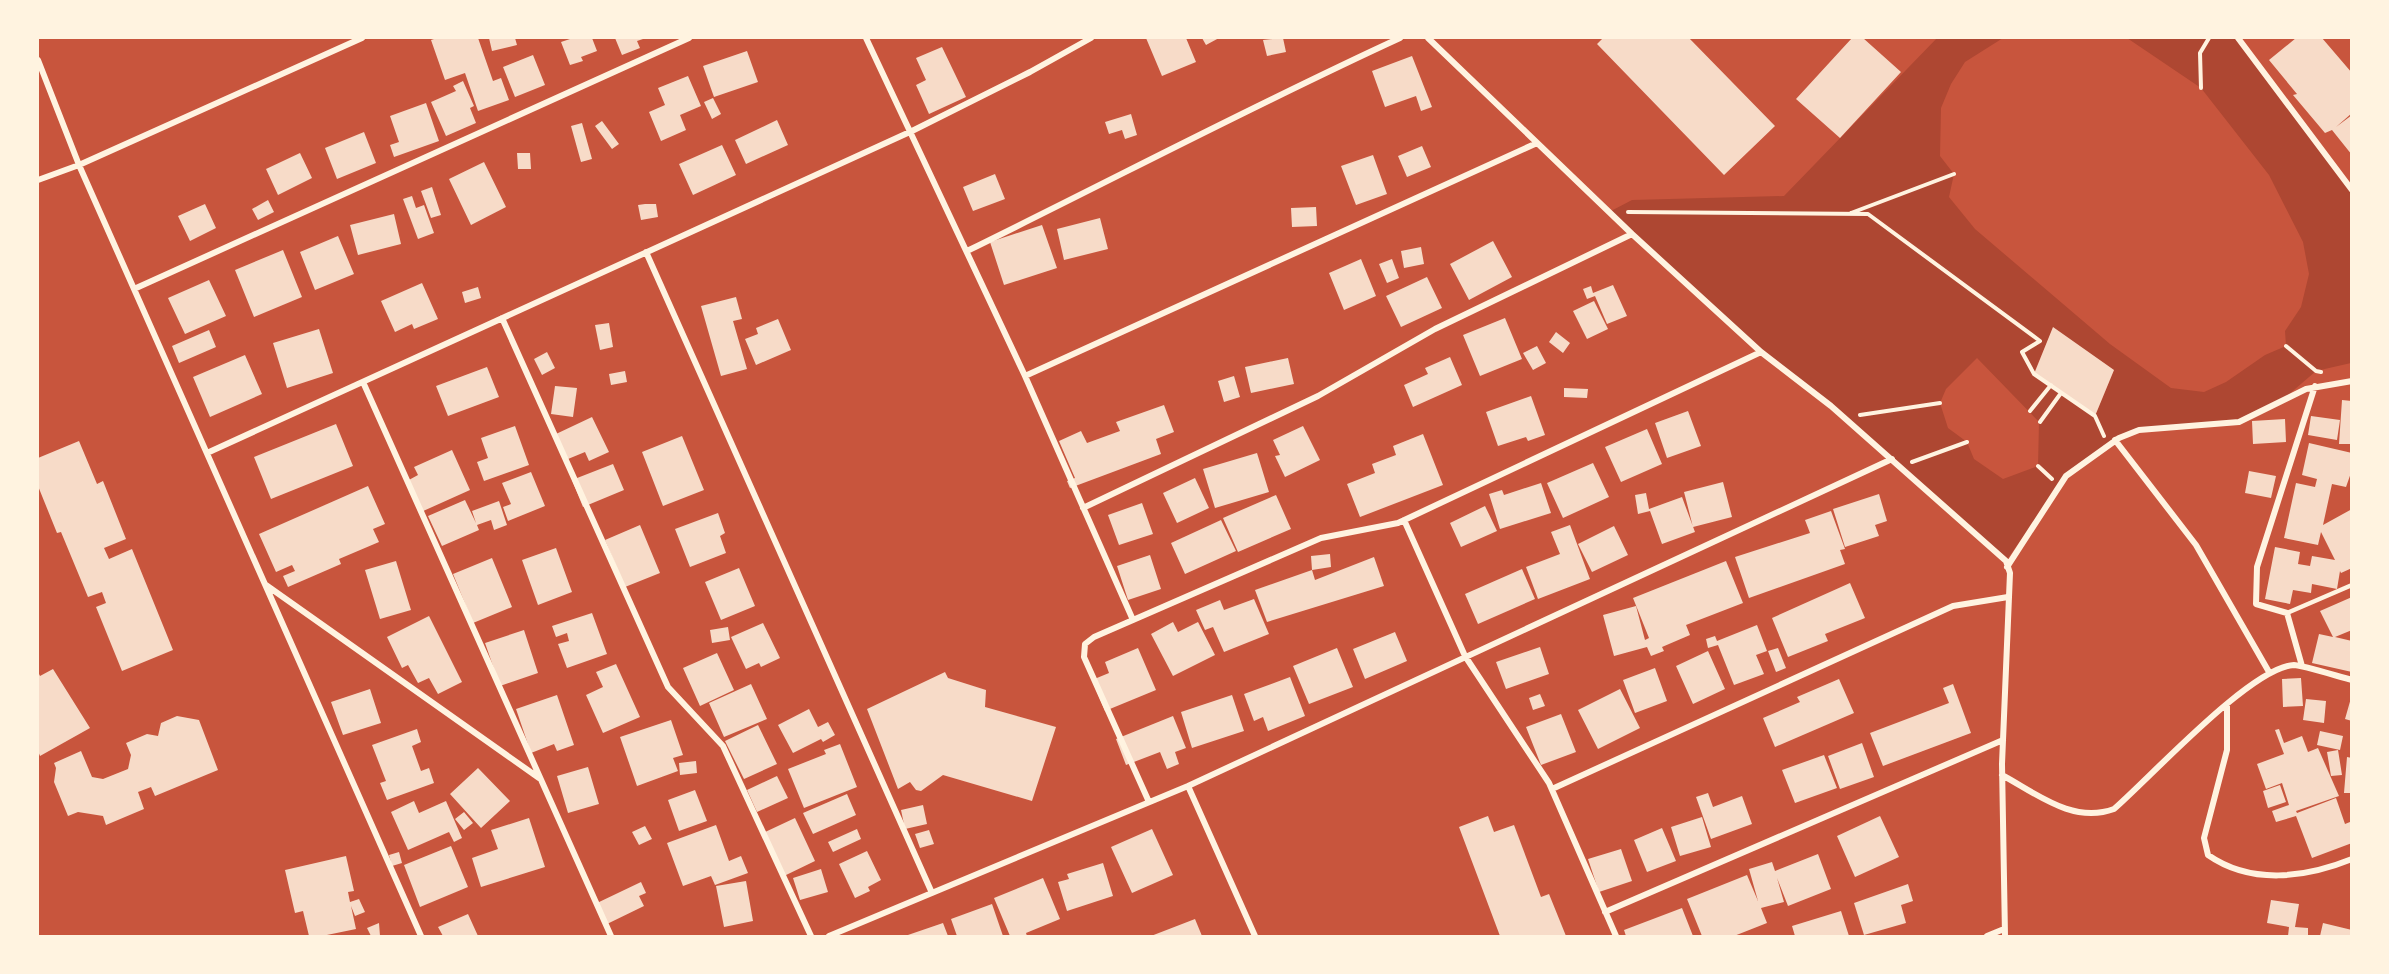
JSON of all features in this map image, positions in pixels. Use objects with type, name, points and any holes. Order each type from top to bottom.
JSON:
[{"type":"street","points":[[38,180],[80,165],[362,38]]},
{"type":"street","points":[[134,289],[689,38]]},
{"type":"street","points":[[866,38],[912,131],[1133,620]]},
{"type":"street","points":[[207,453],[912,131],[1030,72],[1091,38]]},
{"type":"street","points":[[967,251],[1184,145],[1277,94],[1400,38]]},
{"type":"street","points":[[1428,38],[1632,234],[1761,352],[1845,418],[2006,561],[2008,597],[2002,775],[2005,933],[1987,936]]},
{"type":"street","points":[[2238,38],[2352,190]]},
{"type":"street","points":[[38,60],[80,165],[134,289],[421,936]]},
{"type":"street","points":[[1024,376],[1537,143]]},
{"type":"street","points":[[1083,508],[1318,396],[1435,329],[1632,234]]},
{"type":"street","points":[[646,252],[932,893]]},
{"type":"street","points":[[502,318],[668,687],[723,746],[811,936]]},
{"type":"street","points":[[1149,802],[1084,657],[1085,644],[1094,637],[1321,538],[1404,520],[1761,352]]},
{"type":"street","points":[[2007,567],[2066,476],[2115,440],[2139,430],[2223,426],[2239,422],[2287,396],[2314,386],[2352,381]]},
{"type":"street","points":[[363,382],[611,936]]},
{"type":"street","points":[[2302,666],[2287,613],[2256,604],[2257,567],[2314,386]]},
{"type":"street","points":[[2115,440],[2196,545],[2269,672]]},
{"type":"street","points":[[829,936],[1188,786],[1892,459]]},
{"type":"street","points":[[1404,520],[1465,656],[1552,789],[1616,936]]},
{"type":"street","points":[[265,585],[541,779]]},
{"type":"street","points":[[1552,789],[1953,606],[2008,597]]},
{"type":"street","points":[[2002,775],[2066,809],[2081,814],[2100,814],[2114,809],[2227,704],[2269,672],[2293,665],[2352,680]]},
{"type":"street","points":[[2227,704],[2227,750],[2204,838],[2208,855],[2223,865],[2265,875],[2289,876],[2326,868],[2352,859]]},
{"type":"street","points":[[1605,912],[2003,740]]},
{"type":"street","points":[[1188,786],[1255,936]]},
{"type":"lane","points":[[2287,613],[2352,585]]},
{"type":"path","points":[[2201,88],[2200,53],[2209,38]]},
{"type":"path","points":[[1847,214],[1954,174]]},
{"type":"path","points":[[1609,212],[1868,214],[2040,341],[2022,352],[2034,374],[2095,416],[2108,445]]},
{"type":"path","points":[[2286,346],[2316,371],[2328,374]]},
{"type":"path","points":[[2030,411],[2051,385]]},
{"type":"path","points":[[2040,422],[2061,393]]},
{"type":"path","points":[[1845,418],[1940,403]]},
{"type":"path","points":[[1900,466],[1967,442]]},
{"type":"shaded area","points":[[1937,38],[2003,38],[1965,62],[1951,84],[1941,108],[1940,156],[1954,174],[1949,197],[1975,229],[2110,344],[2171,388],[2204,392],[2226,382],[2265,355],[2286,346],[2285,331],[2301,307],[2309,274],[2303,242],[2269,175],[2201,88],[2127,38],[2238,38],[2351,190],[2351,363],[2316,371],[2287,396],[2239,422],[2160,427],[2119,438],[2066,476],[2006,561],[1900,466],[1761,352],[1609,212],[1632,200],[1784,196]],"holes":[[[2053,328],[2114,370],[2095,416],[2034,373]],[[1977,358],[2039,422],[2038,466],[2003,479],[1974,459],[1967,442],[1948,428],[1940,403],[1946,389]]]},
{"type":"building","points":[[478,38],[493,81],[501,78],[509,100],[478,111],[465,73],[445,80],[431,40]]},
{"type":"building","points":[[489,38],[515,38],[517,45],[492,51]]},
{"type":"building","points":[[573,38],[592,38],[597,51],[581,57],[583,61],[570,65],[561,42]]},
{"type":"building","points":[[615,38],[646,38],[637,41],[640,48],[622,55]]},
{"type":"building","points":[[1146,38],[1186,38],[1196,62],[1162,76]]},
{"type":"building","points":[[1202,38],[1219,38],[1206,45]]},
{"type":"building","points":[[1283,38],[1286,52],[1267,56],[1263,40]]},
{"type":"building","points":[[1603,38],[1689,38],[1775,126],[1724,175],[1597,44]]},
{"type":"building","points":[[1852,38],[1863,38],[1901,72],[1840,138],[1796,99]]},
{"type":"building","points":[[2296,38],[2322,38],[2352,73],[2352,113],[2336,127],[2352,115],[2352,155],[2332,130],[2325,133],[2293,95],[2297,94],[2269,60]]},
{"type":"building","points":[[942,47],[966,97],[929,114],[916,85],[926,80],[916,58]]},
{"type":"building","points":[[747,51],[758,82],[714,97],[703,66]]},
{"type":"building","points":[[533,55],[545,85],[515,97],[503,67]]},
{"type":"building","points":[[1412,56],[1432,107],[1421,111],[1416,96],[1385,107],[1372,71]]},
{"type":"building","points":[[688,76],[701,106],[680,115],[686,130],[661,141],[649,112],[665,105],[658,88]]},
{"type":"building","points":[[463,81],[474,106],[470,108],[476,123],[446,136],[431,102],[456,91],[453,86]]},
{"type":"building","points":[[713,98],[721,114],[712,119],[704,102]]},
{"type":"building","points":[[426,103],[439,141],[394,157],[390,145],[399,142],[390,116]]},
{"type":"building","points":[[1131,114],[1137,135],[1125,139],[1122,130],[1109,134],[1105,122]]},
{"type":"building","points":[[777,120],[788,145],[746,164],[735,140]]},
{"type":"building","points":[[602,121],[619,144],[612,149],[595,126]]},
{"type":"building","points":[[582,123],[592,159],[581,162],[571,126]]},
{"type":"building","points":[[364,132],[376,163],[337,179],[325,148]]},
{"type":"building","points":[[722,145],[736,175],[693,195],[679,164]]},
{"type":"building","points":[[1422,146],[1431,167],[1407,177],[1398,156]]},
{"type":"building","points":[[300,153],[312,178],[278,195],[266,169]]},
{"type":"building","points":[[517,153],[530,153],[531,169],[518,169]]},
{"type":"building","points":[[1373,155],[1387,194],[1356,205],[1341,166]]},
{"type":"building","points":[[484,162],[506,207],[471,225],[449,179]]},
{"type":"building","points":[[995,174],[1005,199],[973,211],[963,187]]},
{"type":"building","points":[[432,187],[441,215],[431,218],[421,191]]},
{"type":"building","points":[[412,196],[416,208],[424,205],[434,233],[418,239],[403,199]]},
{"type":"building","points":[[268,200],[274,212],[258,220],[252,209]]},
{"type":"building","points":[[205,204],[216,228],[190,241],[178,216]]},
{"type":"building","points":[[656,204],[658,217],[641,220],[638,205]]},
{"type":"building","points":[[1316,207],[1317,226],[1292,227],[1291,208]]},
{"type":"building","points":[[394,214],[401,244],[358,255],[350,225]]},
{"type":"building","points":[[1100,218],[1108,249],[1064,260],[1057,229]]},
{"type":"building","points":[[1042,225],[1057,268],[1004,285],[990,242]]},
{"type":"building","points":[[338,236],[354,274],[315,290],[300,252]]},
{"type":"building","points":[[1493,241],[1512,277],[1469,300],[1450,264]]},
{"type":"building","points":[[1421,247],[1424,264],[1404,268],[1401,251]]},
{"type":"building","points":[[283,250],[302,297],[254,317],[235,270]]},
{"type":"building","points":[[1361,259],[1376,296],[1344,310],[1329,273]]},
{"type":"building","points":[[1392,259],[1399,278],[1387,283],[1379,264]]},
{"type":"building","points":[[1427,277],[1442,308],[1401,327],[1386,296]]},
{"type":"building","points":[[209,280],[226,316],[185,334],[168,298]]},
{"type":"building","points":[[422,283],[438,319],[414,329],[412,324],[395,332],[381,301]]},
{"type":"building","points":[[1613,285],[1627,316],[1607,324],[1595,296],[1587,299],[1583,289],[1591,286],[1593,293]]},
{"type":"building","points":[[478,287],[481,298],[465,303],[462,292]]},
{"type":"building","points":[[736,297],[742,319],[733,321],[747,369],[721,376],[701,306]]},
{"type":"building","points":[[1594,301],[1608,329],[1587,339],[1573,311]]},
{"type":"building","points":[[1505,318],[1522,359],[1480,376],[1463,335]]},
{"type":"building","points":[[778,319],[791,350],[756,365],[745,339],[758,334],[756,328]]},
{"type":"building","points":[[609,323],[613,347],[600,350],[595,325]]},
{"type":"building","points":[[2053,327],[2114,370],[2095,416],[2034,374]]},
{"type":"building","points":[[319,329],[333,373],[287,388],[273,343]]},
{"type":"building","points":[[209,330],[216,347],[179,363],[172,346]]},
{"type":"building","points":[[1556,332],[1570,343],[1563,353],[1549,342]]},
{"type":"building","points":[[1537,346],[1546,363],[1533,370],[1523,353]]},
{"type":"building","points":[[547,352],[555,368],[542,375],[534,359]]},
{"type":"building","points":[[245,355],[262,394],[210,417],[193,377]]},
{"type":"building","points":[[1450,357],[1462,385],[1413,407],[1404,385],[1428,374],[1425,368]]},
{"type":"building","points":[[1288,358],[1294,384],[1251,393],[1245,367]]},
{"type":"building","points":[[487,367],[499,397],[448,416],[436,386]]},
{"type":"building","points":[[625,371],[627,382],[611,385],[609,374]]},
{"type":"building","points":[[1234,376],[1240,397],[1224,402],[1218,381]]},
{"type":"building","points":[[555,386],[577,388],[573,417],[551,414]]},
{"type":"building","points":[[1564,388],[1588,389],[1587,398],[1564,397]]},
{"type":"building","points":[[1531,396],[1545,435],[1528,441],[1526,437],[1498,446],[1486,412]]},
{"type":"building","points":[[2342,400],[2352,401],[2352,444],[2339,444]]},
{"type":"building","points":[[1164,405],[1174,432],[1156,439],[1161,454],[1070,488],[1067,481],[1075,478],[1059,441],[1081,431],[1087,443],[1120,431],[1116,422]]},
{"type":"building","points":[[1688,411],[1701,446],[1667,458],[1655,423]]},
{"type":"building","points":[[2311,416],[2340,420],[2337,440],[2308,435]]},
{"type":"building","points":[[592,417],[609,452],[589,461],[585,452],[568,459],[556,434]]},
{"type":"building","points":[[2285,419],[2286,442],[2253,444],[2252,421]]},
{"type":"building","points":[[336,424],[353,466],[271,499],[254,457]]},
{"type":"building","points":[[515,426],[529,465],[484,481],[477,462],[488,458],[481,438]]},
{"type":"building","points":[[1303,426],[1320,460],[1285,477],[1275,456],[1280,455],[1273,440]]},
{"type":"building","points":[[1647,429],[1662,464],[1621,482],[1605,447]]},
{"type":"building","points":[[1423,434],[1443,485],[1360,517],[1347,484],[1375,473],[1372,464],[1396,455],[1393,446]]},
{"type":"building","points":[[682,436],[704,490],[663,506],[642,452]]},
{"type":"building","points":[[79,441],[97,484],[103,481],[126,539],[104,548],[109,559],[132,549],[173,650],[122,671],[96,607],[106,603],[102,592],[88,597],[61,532],[57,533],[38,486],[38,458]]},
{"type":"building","points":[[2309,443],[2352,453],[2352,470],[2346,487],[2332,484],[2323,525],[2352,509],[2352,568],[2341,573],[2340,571],[2337,589],[2312,584],[2311,593],[2293,590],[2290,604],[2265,599],[2275,547],[2300,552],[2298,564],[2310,566],[2312,556],[2335,560],[2321,532],[2318,545],[2284,538],[2296,483],[2315,487],[2317,479],[2302,475]]},
{"type":"building","points":[[452,450],[470,490],[421,512],[407,481],[418,475],[414,467]]},
{"type":"building","points":[[1257,453],[1269,492],[1215,508],[1203,469]]},
{"type":"building","points":[[1593,463],[1609,497],[1563,518],[1547,483]]},
{"type":"building","points":[[613,464],[624,490],[583,507],[572,480]]},
{"type":"building","points":[[2249,471],[2276,476],[2271,498],[2245,493]]},
{"type":"building","points":[[531,472],[545,506],[508,521],[503,507],[511,504],[502,483]]},
{"type":"building","points":[[1195,478],[1209,508],[1177,523],[1163,493]]},
{"type":"building","points":[[1723,482],[1732,517],[1693,527],[1684,492]]},
{"type":"building","points":[[1541,483],[1551,513],[1500,529],[1489,494],[1502,490],[1504,495]]},
{"type":"building","points":[[368,486],[385,524],[373,529],[379,542],[339,559],[341,564],[288,587],[283,576],[295,571],[292,565],[276,572],[259,534]]},
{"type":"building","points":[[1646,493],[1649,509],[1682,497],[1695,532],[1662,544],[1650,511],[1638,514],[1635,495]]},
{"type":"building","points":[[1879,494],[1887,521],[1875,525],[1879,536],[1845,547],[1833,509]]},
{"type":"building","points":[[1276,495],[1291,529],[1238,552],[1223,518]]},
{"type":"building","points":[[465,500],[476,523],[472,511],[499,501],[507,525],[494,530],[491,520],[477,525],[479,530],[442,546],[428,516]]},
{"type":"building","points":[[1142,503],[1153,534],[1119,545],[1108,515]]},
{"type":"building","points":[[1485,506],[1497,531],[1461,547],[1450,523]]},
{"type":"building","points":[[1831,511],[1845,549],[1840,550],[1845,564],[1749,598],[1735,557],[1810,533],[1805,520]]},
{"type":"building","points":[[718,513],[725,533],[720,536],[726,553],[690,567],[675,529]]},
{"type":"building","points":[[1221,520],[1236,551],[1185,574],[1171,543]]},
{"type":"building","points":[[640,525],[660,573],[625,587],[605,540]]},
{"type":"building","points":[[1570,525],[1590,579],[1538,599],[1526,567],[1560,554],[1551,532]]},
{"type":"building","points":[[1614,526],[1628,555],[1592,572],[1578,544]]},
{"type":"building","points":[[556,548],[572,592],[538,605],[522,560]]},
{"type":"building","points":[[1330,554],[1331,567],[1312,570],[1311,556]]},
{"type":"building","points":[[1150,555],[1161,589],[1128,600],[1117,566]]},
{"type":"building","points":[[1374,557],[1384,586],[1267,622],[1255,590],[1312,570],[1315,580]]},
{"type":"building","points":[[492,558],[512,607],[473,623],[453,574]]},
{"type":"building","points":[[396,561],[411,610],[380,619],[365,570]]},
{"type":"building","points":[[1726,561],[1743,603],[1686,625],[1690,635],[1662,647],[1664,651],[1651,656],[1647,647],[1614,656],[1603,615],[1636,606],[1645,640],[1649,638],[1633,598]]},
{"type":"building","points":[[739,568],[755,606],[721,620],[705,582]]},
{"type":"building","points":[[1522,569],[1535,599],[1478,624],[1465,594]]},
{"type":"building","points":[[1850,583],[1865,618],[1825,634],[1828,641],[1788,657],[1772,618]]},
{"type":"building","points":[[2352,597],[2352,630],[2335,637],[2352,641],[2352,672],[2312,663],[2319,634],[2333,637],[2320,611]]},
{"type":"building","points":[[1254,599],[1269,634],[1224,652],[1213,627],[1205,630],[1196,610],[1220,600],[1224,610]]},
{"type":"building","points":[[592,613],[607,654],[567,668],[558,644],[569,641],[567,633],[556,637],[552,626]]},
{"type":"building","points":[[429,616],[462,682],[438,694],[429,678],[418,683],[408,665],[402,668],[387,637]]},
{"type":"building","points":[[1173,622],[1178,632],[1198,622],[1215,655],[1173,676],[1151,634]]},
{"type":"building","points":[[763,623],[780,658],[761,667],[759,663],[746,669],[731,637]]},
{"type":"building","points":[[1757,625],[1767,651],[1756,655],[1764,674],[1734,685],[1718,645],[1708,648],[1706,639],[1715,636],[1717,641]]},
{"type":"building","points":[[728,627],[730,640],[712,643],[710,630]]},
{"type":"building","points":[[524,630],[538,673],[500,686],[485,643]]},
{"type":"building","points":[[1395,632],[1407,661],[1365,679],[1353,649]]},
{"type":"building","points":[[1540,647],[1549,674],[1506,689],[1496,662]]},
{"type":"building","points":[[1138,648],[1156,690],[1105,711],[1092,680],[1109,673],[1105,662]]},
{"type":"building","points":[[1337,648],[1353,687],[1309,704],[1293,666]]},
{"type":"building","points":[[1778,648],[1786,668],[1776,672],[1768,651]]},
{"type":"building","points":[[1708,651],[1725,689],[1693,704],[1676,666]]},
{"type":"building","points":[[717,653],[734,690],[700,706],[683,668]]},
{"type":"building","points":[[616,664],[640,717],[603,733],[586,695],[603,687],[596,672]]},
{"type":"building","points":[[1655,668],[1667,701],[1635,713],[1623,680]]},
{"type":"building","points":[[53,669],[90,728],[40,756],[38,751],[38,672],[40,676]]},
{"type":"building","points":[[945,672],[948,678],[986,690],[985,707],[1056,727],[1032,801],[943,775],[921,791],[916,790],[910,782],[898,789],[867,709]]},
{"type":"building","points":[[1290,677],[1305,716],[1268,731],[1263,717],[1254,721],[1244,694]]},
{"type":"building","points":[[2301,678],[2303,706],[2283,707],[2282,679]]},
{"type":"building","points":[[1839,679],[1854,713],[1775,747],[1763,718],[1800,702],[1797,697]]},
{"type":"building","points":[[751,684],[767,719],[724,737],[709,703]]},
{"type":"building","points":[[1953,684],[1971,733],[1883,766],[1870,733],[1949,703],[1943,688]]},
{"type":"building","points":[[370,689],[381,723],[343,735],[331,702]]},
{"type":"building","points":[[1620,689],[1640,728],[1598,749],[1578,710]]},
{"type":"building","points":[[1540,694],[1545,706],[1533,710],[1529,698]]},
{"type":"building","points":[[557,695],[574,745],[557,751],[554,744],[531,753],[516,709]]},
{"type":"building","points":[[1232,695],[1244,731],[1192,748],[1181,712]]},
{"type":"building","points":[[2352,698],[2352,721],[2345,719]]},
{"type":"building","points":[[2306,699],[2326,701],[2324,723],[2303,720]]},
{"type":"building","points":[[809,709],[818,727],[828,722],[835,735],[823,742],[821,739],[793,753],[778,725]]},
{"type":"building","points":[[1561,714],[1576,752],[1541,765],[1526,727]]},
{"type":"building","points":[[177,716],[199,720],[218,770],[155,796],[151,787],[138,792],[144,809],[106,825],[103,816],[78,812],[68,816],[54,782],[56,768],[54,763],[81,751],[92,777],[103,779],[128,769],[131,755],[126,743],[147,734],[158,736],[161,723]]},
{"type":"building","points":[[1173,716],[1186,748],[1175,752],[1179,764],[1167,769],[1160,752],[1126,765],[1116,739]]},
{"type":"building","points":[[671,720],[683,755],[673,758],[678,771],[637,786],[620,737]]},
{"type":"building","points":[[758,725],[777,764],[744,779],[725,741]]},
{"type":"building","points":[[417,729],[421,742],[412,746],[421,771],[429,768],[434,783],[387,800],[380,783],[386,781],[372,745]]},
{"type":"building","points":[[2279,729],[2284,743],[2302,736],[2308,752],[2318,748],[2339,796],[2296,811],[2297,813],[2336,798],[2345,824],[2350,822],[2352,827],[2352,843],[2312,858],[2296,816],[2276,822],[2272,811],[2289,805],[2282,783],[2266,789],[2257,764],[2284,754],[2275,730]]},
{"type":"building","points":[[2320,731],[2343,736],[2340,750],[2317,745]]},
{"type":"building","points":[[1862,743],[1874,777],[1840,789],[1828,756]]},
{"type":"building","points":[[840,744],[857,787],[804,808],[788,769],[826,754],[824,750]]},
{"type":"building","points":[[2338,750],[2342,775],[2331,776],[2327,752]]},
{"type":"building","points":[[1824,755],[1837,788],[1795,803],[1782,770]]},
{"type":"building","points":[[2347,757],[2352,758],[2352,793],[2344,793]]},
{"type":"building","points":[[696,761],[697,773],[680,775],[679,763]]},
{"type":"building","points":[[588,767],[599,804],[568,813],[557,776]]},
{"type":"building","points":[[478,768],[510,801],[481,828],[450,794]]},
{"type":"building","points":[[777,776],[788,798],[757,812],[747,790]]},
{"type":"building","points":[[2280,785],[2286,802],[2268,808],[2263,791]]},
{"type":"building","points":[[695,790],[707,821],[679,831],[668,800]]},
{"type":"building","points":[[1708,793],[1713,807],[1742,796],[1752,824],[1711,839],[1696,797]]},
{"type":"building","points":[[847,794],[856,815],[813,834],[803,813]]},
{"type":"building","points":[[414,801],[419,813],[446,801],[462,838],[454,842],[449,832],[408,850],[391,812]]},
{"type":"building","points":[[923,805],[927,824],[905,829],[901,810]]},
{"type":"building","points":[[464,812],[473,823],[464,830],[455,819]]},
{"type":"building","points":[[1488,816],[1494,832],[1514,825],[1541,897],[1549,894],[1566,936],[1500,936],[1459,827]]},
{"type":"building","points":[[1880,816],[1899,857],[1855,877],[1837,836]]},
{"type":"building","points":[[1702,817],[1711,847],[1680,856],[1671,827]]},
{"type":"building","points":[[529,818],[545,867],[481,887],[472,858],[498,849],[491,830]]},
{"type":"building","points":[[795,818],[815,861],[784,876],[763,833]]},
{"type":"building","points":[[716,825],[729,861],[741,856],[748,873],[715,885],[711,876],[683,886],[667,843]]},
{"type":"building","points":[[645,826],[652,839],[639,845],[632,832]]},
{"type":"building","points":[[1662,828],[1676,861],[1647,872],[1634,840]]},
{"type":"building","points":[[857,829],[861,839],[833,852],[828,842]]},
{"type":"building","points":[[1152,829],[1173,875],[1132,893],[1111,847]]},
{"type":"building","points":[[929,830],[934,844],[920,848],[915,834]]},
{"type":"building","points":[[451,846],[468,887],[420,907],[404,865]]},
{"type":"building","points":[[1621,849],[1632,881],[1599,892],[1588,859]]},
{"type":"building","points":[[867,851],[881,880],[868,887],[870,891],[855,898],[839,864]]},
{"type":"building","points":[[399,852],[402,863],[392,866],[389,855]]},
{"type":"building","points":[[1818,854],[1831,889],[1788,906],[1777,878],[1784,902],[1761,908],[1767,923],[1734,936],[1702,936],[1687,899],[1747,875],[1758,901],[1749,869],[1772,862],[1775,871]]},
{"type":"building","points":[[346,856],[354,891],[348,892],[350,902],[359,899],[365,912],[355,916],[351,906],[356,929],[322,936],[309,936],[303,911],[295,913],[285,870]]},
{"type":"building","points":[[1103,863],[1113,896],[1067,911],[1058,882],[1069,879],[1067,874]]},
{"type":"building","points":[[821,869],[828,892],[800,900],[793,878]]},
{"type":"building","points":[[1043,878],[1060,919],[1026,933],[1027,936],[1010,936],[994,898]]},
{"type":"building","points":[[746,881],[753,921],[724,927],[716,886]]},
{"type":"building","points":[[641,882],[646,893],[639,896],[644,906],[607,924],[597,903]]},
{"type":"building","points":[[1908,884],[1913,901],[1901,905],[1906,923],[1864,935],[1854,903]]},
{"type":"building","points":[[2271,900],[2299,904],[2295,927],[2308,928],[2308,936],[2288,936],[2289,927],[2267,923]]},
{"type":"building","points":[[992,904],[1003,936],[957,936],[951,919]]},
{"type":"building","points":[[1682,908],[1693,936],[1626,936],[1624,930]]},
{"type":"building","points":[[1841,911],[1849,936],[1795,936],[1792,926]]},
{"type":"building","points":[[468,914],[478,936],[443,936],[438,927]]},
{"type":"building","points":[[1195,919],[1202,936],[1151,936]]},
{"type":"building","points":[[379,923],[380,936],[371,936],[367,928]]},
{"type":"building","points":[[943,923],[948,936],[905,936]]},
{"type":"building","points":[[2323,923],[2352,930],[2352,936],[2320,936]]}]
